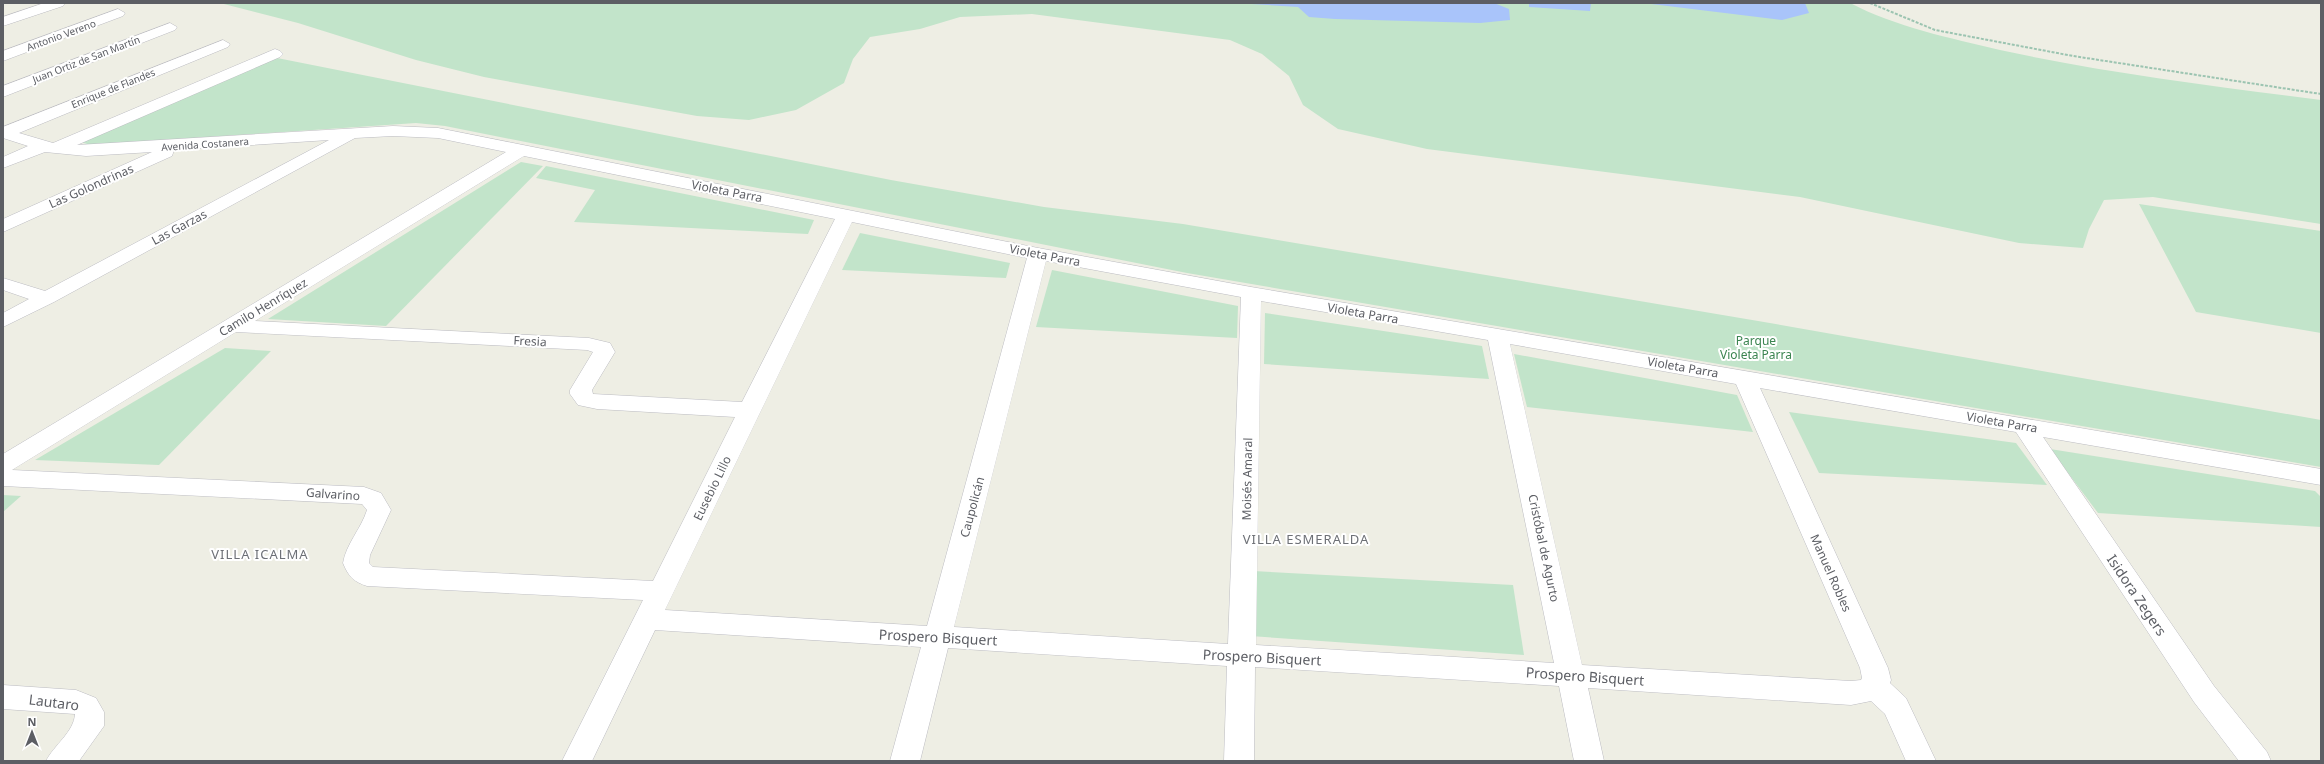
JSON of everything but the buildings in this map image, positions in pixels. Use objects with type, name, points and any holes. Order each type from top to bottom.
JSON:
[{"type":"street","points":[[3,22],[58,3]]},
{"type":"street","name":"Antonio Vereno","points":[[3,56],[118,13]]},
{"type":"street","name":"Juan Ortiz de San Martín","points":[[3,92],[170,27]]},
{"type":"street","name":"Enrique de Flandes","points":[[3,133],[223,44]]},
{"type":"street","points":[[3,163],[48,148],[275,54]]},
{"type":"street","name":"Avenida Costanera","points":[[3,133],[48,148],[86,151],[409,130]]},
{"type":"street","name":"Violeta Parra","points":[[409,130],[438,133],[522,149],[1038,254],[1251,293],[2321,477]]},
{"type":"street","name":"Las Garzas","points":[[3,321],[355,134]]},
{"type":"street","name":"Las Golondrinas","points":[[3,226],[178,146]]},
{"type":"street","name":"Camilo Henríquez","points":[[3,465],[522,149]]},
{"type":"street","name":"Eusebio Lillo","points":[[577,761],[846,215]]},
{"type":"street","name":"Caupolicán","points":[[906,761],[1038,254]]},
{"type":"street","points":[[3,284],[47,298]]},
{"type":"street","name":"Moisés Amaral","points":[[1239,761],[1243,655],[1251,293]]},
{"type":"street","name":"Fresia","points":[[232,326],[590,344],[602,348],[604,352],[581,390],[581,394],[586,400],[596,402],[750,410]]},
{"type":"street","name":"Cristóbal de Agurto","points":[[1498,336],[1589,761]]},
{"type":"street","name":"Manuel Robles","points":[[1745,378],[1877,674],[1874,686]]},
{"type":"street","name":"Isidora Zegers","points":[[2023,425],[2204,694],[2256,761]]},
{"type":"street","name":"Galvarino","points":[[3,478],[364,496],[372,499],[379,510],[375,524],[356,556],[356,568],[367,576],[661,591]]},
{"type":"street","name":"Prospero Bisquert","points":[[647,619],[1851,693],[1869,690],[1874,686]]},
{"type":"street","points":[[1874,686],[1896,706],[1921,761]]},
{"type":"street","name":"Lautaro","points":[[3,697],[76,702],[86,706],[90,712],[91,718],[89,726],[61,761]]},
{"type":"path","points":[[1870,3],[1935,30],[2072,56],[2321,94]]},
{"type":"green space","points":[[220,3],[1850,3],[1886,19],[1904,25],[2000,50],[2080,66],[2321,100],[2321,224],[2153,197],[2104,200],[2089,229],[2083,248],[2019,243],[1800,197],[1427,149],[1338,129],[1303,105],[1289,76],[1262,54],[1230,40],[1032,14],[960,17],[920,29],[870,37],[853,59],[844,83],[796,110],[749,120],[697,116],[484,77],[416,60],[298,23]]},
{"type":"green space","name":"Parque Violeta Parra","points":[[262,55],[891,180],[1044,207],[1183,224],[1764,322],[2321,420],[2321,467],[1187,273],[445,126],[416,123],[91,145],[69,139]]},
{"type":"green space","points":[[521,162],[543,166],[386,326],[268,319]]},
{"type":"green space","points":[[546,166],[814,220],[808,234],[574,222],[595,190],[536,178]]},
{"type":"green space","points":[[2139,204],[2321,231],[2321,333],[2196,312]]},
{"type":"green space","points":[[860,233],[1010,263],[1006,278],[842,270]]},
{"type":"green space","points":[[1052,270],[1238,306],[1237,338],[1036,327]]},
{"type":"green space","points":[[1265,313],[1482,346],[1489,379],[1264,364]]},
{"type":"green space","points":[[225,348],[271,351],[159,465],[35,460]]},
{"type":"green space","points":[[1514,354],[1737,395],[1753,432],[1527,407]]},
{"type":"green space","points":[[1789,412],[2016,443],[2047,485],[1819,473]]},
{"type":"green space","points":[[2050,449],[2315,491],[2321,497],[2321,527],[2098,513]]},
{"type":"green space","points":[[3,495],[21,496],[3,512]]},
{"type":"green space","points":[[1253,571],[1513,585],[1524,655],[1250,636]]},
{"type":"water","points":[[1235,3],[1494,3],[1509,9],[1510,20],[1480,23],[1335,19],[1309,17],[1298,7]]},
{"type":"water","points":[[1529,3],[1591,3],[1590,11],[1529,7]]},
{"type":"water","points":[[1643,3],[1805,3],[1809,13],[1782,20]]},
{"type":"district","name":"VILLA ESMERALDA","points":[[1306,539]]},
{"type":"district","name":"VILLA ICALMA","points":[[260,554]]}]
